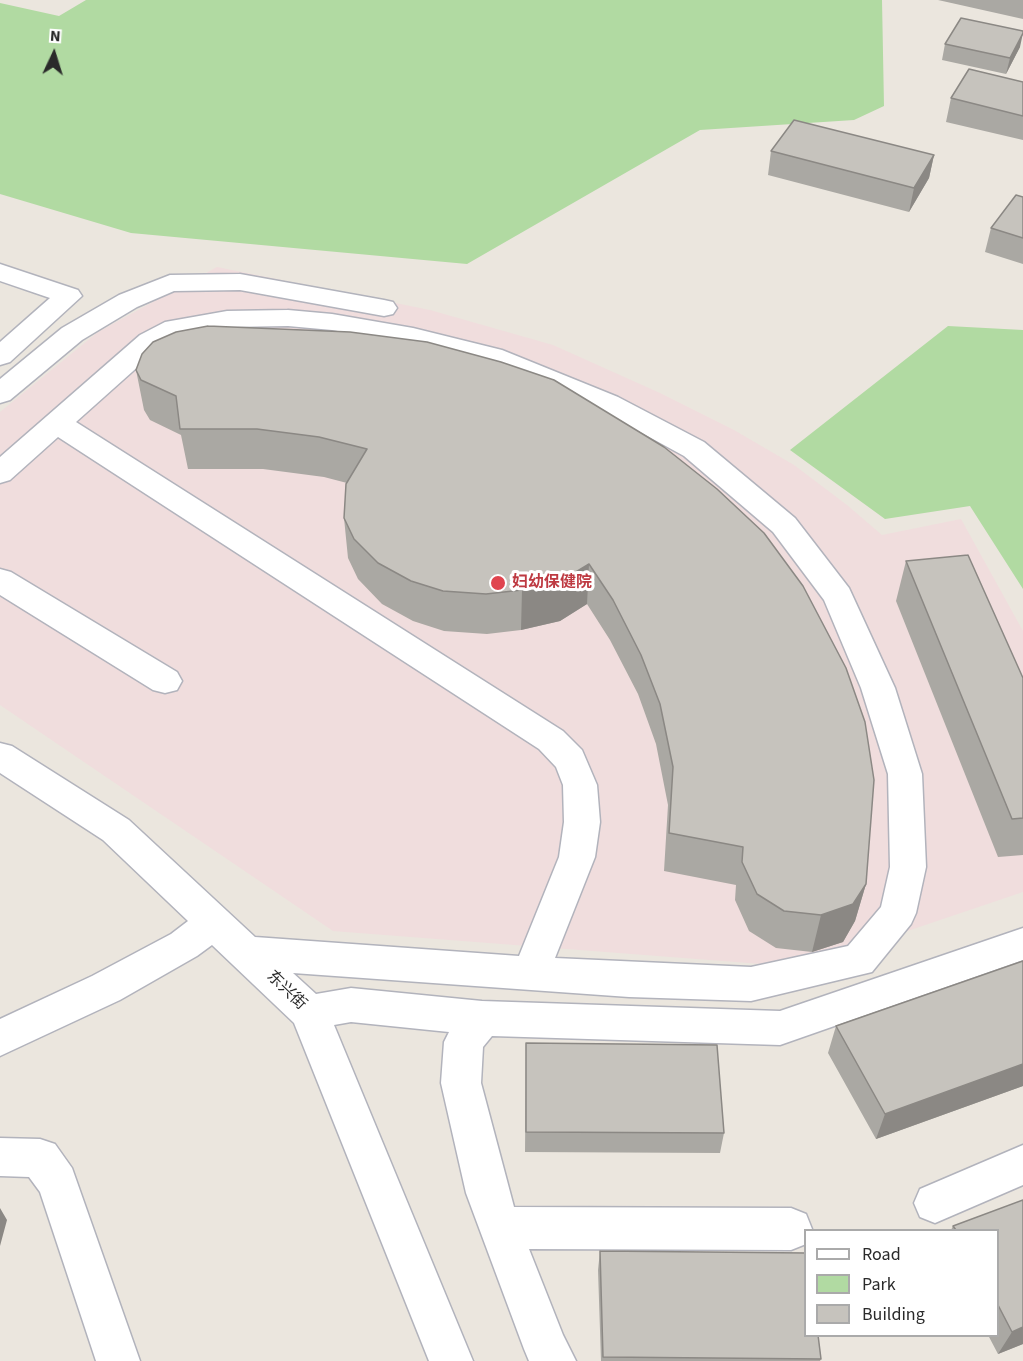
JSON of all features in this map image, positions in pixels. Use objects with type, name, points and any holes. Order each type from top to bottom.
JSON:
[{"type":"street","points":[[0,272],[69,296],[0,356]]},
{"type":"street","points":[[0,394],[72,334],[128,301],[170,283],[240,282],[384,308]]},
{"type":"street","points":[[0,473],[150,341],[175,328],[227,319],[288,318],[332,322],[413,336],[492,356],[608,403],[694,449],[784,525],[838,596],[878,688],[905,774],[908,867],[897,913],[859,960],[751,984],[530,974],[247,953]]},
{"type":"street","points":[[57,423],[551,740],[570,760],[580,785],[582,822],[577,857],[530,974]]},
{"type":"street","points":[[0,580],[165,681]]},
{"type":"street","name":"东兴街","points":[[0,756],[116,830],[309,1012],[451,1361]]},
{"type":"street","points":[[0,1038],[116,982],[184,945],[214,922]]},
{"type":"street","points":[[309,1012],[351,1005],[482,1018],[780,1028],[1023,944]]},
{"type":"street","points":[[482,1018],[464,1042],[461,1083],[487,1193],[546,1348],[554,1361]]},
{"type":"street","points":[[0,1157],[40,1158],[57,1182],[118,1361]]},
{"type":"street","points":[[935,1203],[1023,1165]]},
{"type":"street","points":[[500,1228],[791,1229]]},
{"type":"shaded area","name":"妇幼保健院","points":[[217,267],[430,310],[553,345],[660,393],[734,430],[794,465],[882,535],[961,519],[1023,631],[1023,892],[801,967],[333,931],[0,705],[0,412],[98,332]]},
{"type":"green space","points":[[86,0],[882,0],[884,106],[854,120],[700,130],[467,264],[131,233],[0,194],[0,3],[59,16]]},
{"type":"green space","points":[[948,326],[1023,330],[1023,589],[970,506],[885,519],[790,450]]},
{"type":"building","points":[[961,18],[1023,31],[1023,33],[1010,58],[945,44]]},
{"type":"building","points":[[969,69],[1023,82],[1023,116],[951,98]]},
{"type":"building","points":[[794,120],[934,155],[914,188],[771,151]]},
{"type":"building","points":[[1016,195],[1023,197],[1023,238],[991,228]]},
{"type":"building","points":[[208,326],[350,332],[427,342],[501,362],[554,380],[664,447],[717,489],[764,533],[803,586],[846,668],[865,722],[874,780],[866,884],[853,904],[821,915],[784,911],[757,894],[742,862],[743,847],[669,833],[673,767],[660,704],[641,655],[613,600],[589,564],[561,581],[522,590],[486,594],[443,591],[411,581],[378,563],[354,539],[344,518],[346,484],[367,449],[319,437],[257,429],[180,429],[176,396],[141,380],[136,370],[142,354],[153,342],[176,332]]},
{"type":"building","points":[[968,555],[1023,678],[1023,818],[1012,819],[906,561]]},
{"type":"building","points":[[1023,961],[1023,1064],[885,1114],[836,1026]]},
{"type":"building","points":[[526,1043],[717,1045],[724,1133],[526,1132]]},
{"type":"building","points":[[1023,1200],[1023,1327],[1012,1332],[999,1307],[999,1229],[955,1229],[953,1226]]},
{"type":"building","points":[[600,1251],[804,1253],[804,1337],[818,1337],[821,1359],[603,1357]]},
{"type":"place","name":"妇幼保健院","points":[[498,583]]}]
